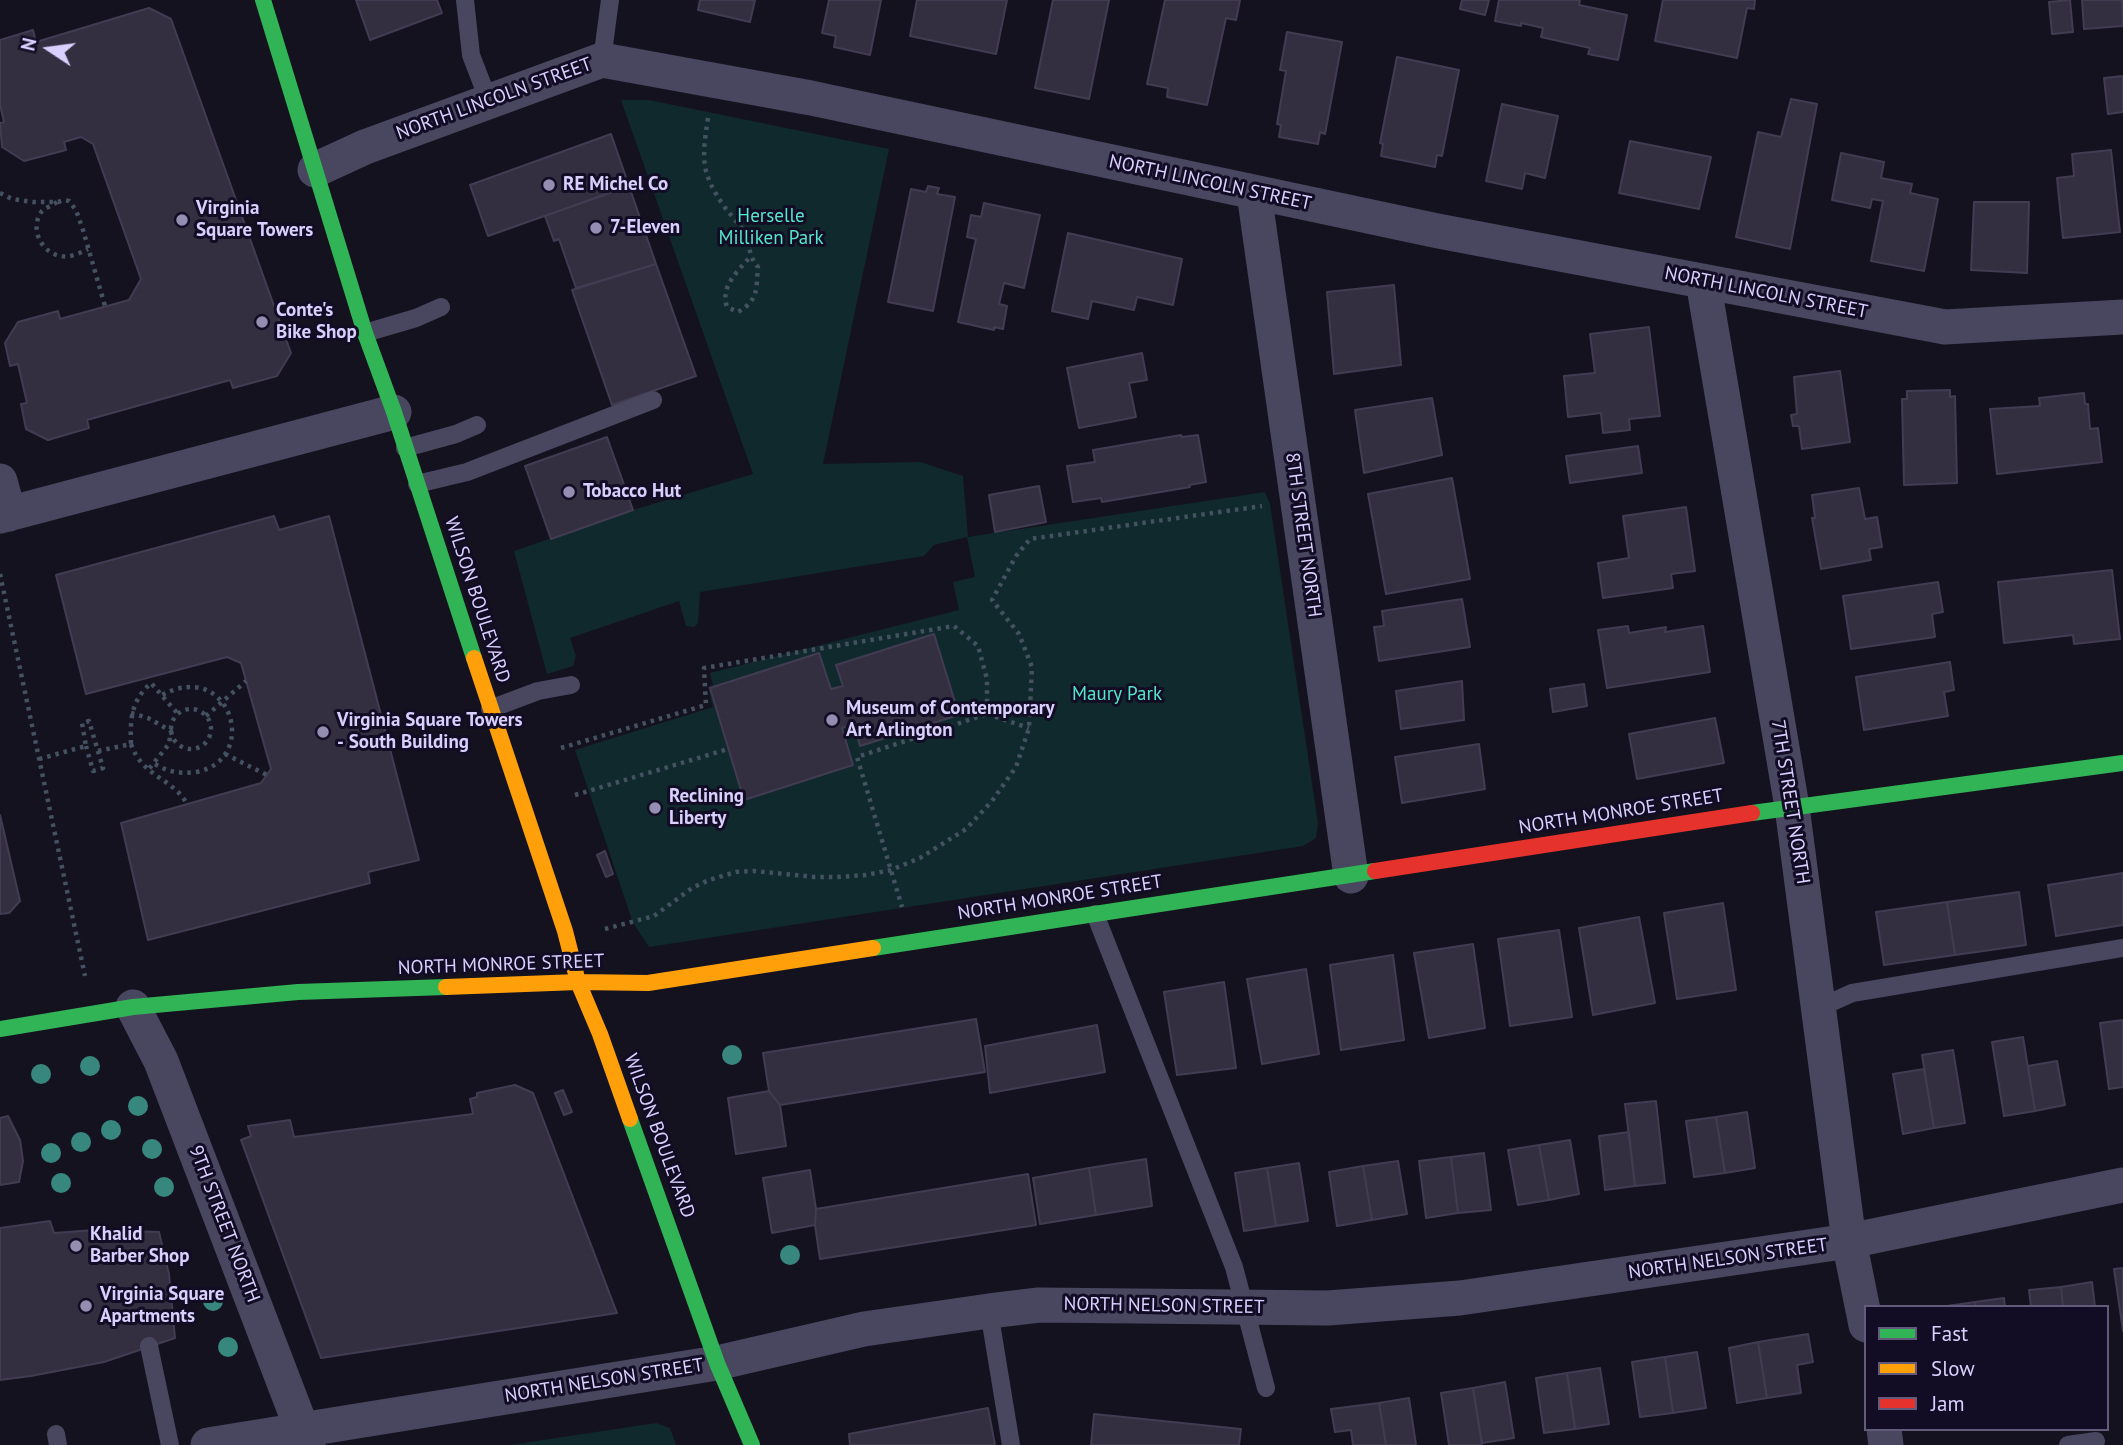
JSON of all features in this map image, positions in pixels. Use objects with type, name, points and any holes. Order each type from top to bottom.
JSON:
[{"type":"street","name":"WILSON BOULEVARD","points":[[263,0],[365,333],[394,412],[565,932],[579,982],[717,1363],[752,1445]]},
{"type":"street","name":"NORTH LINCOLN STREET","points":[[315,170],[365,147],[602,60],[824,101],[1451,233],[1945,327],[2123,317]]},
{"type":"street","name":"8TH STREET NORTH","points":[[1254,193],[1352,876]]},
{"type":"street","name":"7TH STREET NORTH","points":[[1703,281],[1791,807],[1849,1241],[1864,1315]]},
{"type":"street","points":[[3,504],[394,412]]},
{"type":"street","name":"NORTH MONROE STREET","points":[[0,1029],[133,1007],[298,992],[579,982],[648,984],[1791,807],[2123,763]]},
{"type":"street","name":"9TH STREET NORTH","points":[[133,1007],[164,1069],[305,1438]]},
{"type":"street","name":"NORTH NELSON STREET","points":[[208,1445],[305,1438],[717,1363],[864,1329],[989,1311],[1039,1305],[1328,1308],[1460,1298],[1849,1241],[2123,1185]]},
{"type":"lane","points":[[465,0],[471,55],[489,102]]},
{"type":"lane","points":[[602,60],[610,0]]},
{"type":"lane","points":[[365,333],[416,318],[442,307]]},
{"type":"lane","points":[[417,484],[467,472],[653,400]]},
{"type":"lane","points":[[405,448],[456,434],[477,425]]},
{"type":"lane","points":[[490,709],[538,691],[571,685]]},
{"type":"lane","points":[[1096,914],[1234,1267],[1266,1388]]},
{"type":"lane","points":[[1819,1008],[1852,993],[2123,948]]},
{"type":"lane","points":[[989,1311],[1011,1445]]},
{"type":"lane","points":[[149,1346],[170,1445]]},
{"type":"lane","points":[[2068,1445],[2096,1441],[2095,1445]]},
{"type":"path","points":[[709,112],[704,147],[705,172],[725,208],[746,235],[750,257],[758,267],[756,293],[750,305],[738,312],[727,307],[723,297],[729,283],[750,257]]},
{"type":"path","points":[[0,193],[12,199],[58,202]]},
{"type":"path","points":[[88,249],[76,255],[62,256],[48,252],[38,238],[37,223],[43,211],[64,200],[69,201],[76,210],[88,249],[105,306]]},
{"type":"path","points":[[601,930],[654,916],[692,888],[736,872],[754,871],[815,877],[866,875],[891,870],[920,858],[966,828],[992,801],[1016,767],[1029,728],[1032,667],[1020,634],[992,600],[1016,556],[1030,539],[1270,504]]},
{"type":"path","points":[[0,574],[87,987]]},
{"type":"path","points":[[561,748],[706,705],[704,668],[954,626],[978,646],[987,679],[987,714]]},
{"type":"path","points":[[206,716],[247,681]]},
{"type":"path","points":[[177,714],[151,683],[139,696],[131,713],[131,744],[135,756],[148,771],[176,790],[187,804]]},
{"type":"path","points":[[155,764],[173,772],[203,770],[214,765],[225,754],[233,736],[226,707],[213,694],[192,687],[174,689],[162,695]]},
{"type":"path","points":[[131,713],[148,718],[171,731],[179,745],[192,749],[205,744],[211,732],[211,725],[206,716],[197,710],[184,710],[177,714],[172,722],[171,731],[169,744],[148,771]]},
{"type":"path","points":[[903,909],[857,757],[987,714],[1029,728]]},
{"type":"path","points":[[89,720],[98,751],[103,768],[93,771],[82,723],[89,720]]},
{"type":"path","points":[[98,751],[131,744]]},
{"type":"path","points":[[39,759],[86,746]]},
{"type":"path","points":[[575,795],[728,749]]},
{"type":"path","points":[[225,754],[267,775]]},
{"type":"green space","name":"Maury Park","points":[[621,100],[649,100],[889,149],[823,464],[920,462],[963,476],[968,537],[1265,492],[1270,504],[1318,823],[1316,838],[1303,846],[649,947],[633,923],[575,750],[713,707],[708,687],[713,685],[710,673],[959,610],[953,582],[975,577],[967,537],[934,545],[924,556],[700,592],[698,623],[694,627],[686,626],[679,601],[570,638],[576,656],[573,666],[547,674],[514,551],[633,510],[753,474]]},
{"type":"green space","points":[[656,1423],[670,1428],[676,1445],[510,1445]]},
{"type":"building","points":[[356,0],[437,0],[442,13],[370,40]]},
{"type":"building","points":[[700,0],[755,0],[750,22],[698,10]]},
{"type":"building","points":[[829,0],[881,0],[870,55],[834,47],[836,36],[822,33]]},
{"type":"building","points":[[917,0],[1007,0],[996,54],[910,36]]},
{"type":"building","points":[[1053,0],[1109,0],[1089,99],[1035,88]]},
{"type":"building","points":[[1165,0],[1240,0],[1236,20],[1226,18],[1207,105],[1167,97],[1168,88],[1147,84]]},
{"type":"building","points":[[1462,0],[1489,0],[1485,15],[1460,9]]},
{"type":"building","points":[[1499,0],[1580,0],[1579,5],[1627,15],[1618,60],[1588,54],[1590,48],[1541,37],[1543,28],[1495,21]]},
{"type":"building","points":[[1663,0],[1755,0],[1754,9],[1747,8],[1737,58],[1655,41]]},
{"type":"building","points":[[2070,0],[2073,32],[2052,34],[2049,2]]},
{"type":"building","points":[[2082,0],[2122,0],[2123,26],[2084,29]]},
{"type":"building","name":"Virginia Square Towers","points":[[149,8],[171,19],[291,353],[277,376],[233,388],[230,380],[87,420],[89,428],[48,440],[26,429],[21,404],[27,403],[18,364],[10,366],[5,343],[18,322],[58,311],[60,319],[129,300],[141,279],[93,144],[81,137],[64,142],[66,150],[24,161],[2,147],[0,123],[4,122],[0,105],[0,40],[33,30],[36,42]]},
{"type":"building","points":[[1287,32],[1342,42],[1325,134],[1320,132],[1318,144],[1279,137],[1281,125],[1277,124],[1286,71],[1280,70]]},
{"type":"building","points":[[1397,57],[1459,70],[1442,156],[1437,155],[1435,167],[1381,156],[1383,144],[1380,143]]},
{"type":"building","points":[[2123,76],[2123,112],[2108,114],[2104,78]]},
{"type":"building","points":[[1791,99],[1817,104],[1790,249],[1736,237],[1758,132],[1781,137]]},
{"type":"building","points":[[1502,104],[1558,116],[1545,178],[1525,173],[1522,189],[1486,181]]},
{"type":"building","name":"RE Michel Co","points":[[611,134],[629,186],[488,236],[470,185]]},
{"type":"building","points":[[1630,141],[1711,157],[1699,209],[1619,193]]},
{"type":"building","points":[[2111,150],[2120,232],[2063,238],[2057,178],[2074,176],[2072,154]]},
{"type":"building","points":[[1841,153],[1884,162],[1881,178],[1912,184],[1910,193],[1938,199],[1924,271],[1871,261],[1883,201],[1872,199],[1870,208],[1832,200]]},
{"type":"building","name":"7-Eleven","points":[[629,186],[656,264],[576,288],[559,239],[554,241],[545,216]]},
{"type":"building","points":[[928,186],[939,188],[937,194],[955,197],[933,311],[888,302],[911,189],[926,192]]},
{"type":"building","points":[[1974,202],[2029,202],[2027,273],[1971,270]]},
{"type":"building","points":[[984,203],[1040,215],[1024,288],[1004,283],[999,304],[1007,306],[1003,329],[994,327],[994,330],[958,322],[976,239],[967,237],[971,215],[981,217]]},
{"type":"building","points":[[1068,233],[1182,259],[1173,305],[1137,297],[1134,310],[1092,301],[1088,319],[1052,311]]},
{"type":"building","points":[[656,264],[696,376],[612,405],[572,290]]},
{"type":"building","points":[[1394,285],[1401,365],[1334,374],[1327,292]]},
{"type":"building","points":[[1649,327],[1660,416],[1629,419],[1630,430],[1603,433],[1601,413],[1568,417],[1564,376],[1595,373],[1590,334]]},
{"type":"building","points":[[1142,353],[1147,380],[1129,383],[1136,417],[1079,428],[1067,368]]},
{"type":"building","points":[[1840,371],[1850,442],[1802,449],[1799,426],[1793,426],[1791,415],[1797,414],[1794,377]]},
{"type":"building","points":[[1950,390],[1950,397],[1955,396],[1957,483],[1904,485],[1902,399],[1907,399],[1907,391]]},
{"type":"building","points":[[2084,393],[2085,404],[2088,404],[2090,429],[2098,428],[2102,462],[1997,474],[1990,409],[2040,406],[2039,398]]},
{"type":"building","points":[[1432,398],[1442,455],[1364,473],[1355,410]]},
{"type":"building","points":[[1181,435],[1198,435],[1206,482],[1102,502],[1101,498],[1073,502],[1067,466],[1095,462],[1093,450]]},
{"type":"building","points":[[607,437],[633,510],[551,539],[525,466]]},
{"type":"building","points":[[1638,446],[1642,473],[1570,483],[1566,456]]},
{"type":"building","points":[[1452,478],[1470,579],[1386,594],[1368,494]]},
{"type":"building","points":[[1039,486],[1046,522],[995,532],[989,495]]},
{"type":"building","points":[[1859,488],[1865,519],[1877,517],[1882,547],[1869,549],[1871,560],[1821,569],[1812,518],[1815,518],[1812,495]]},
{"type":"building","points":[[1686,507],[1695,571],[1671,574],[1673,588],[1603,598],[1598,563],[1629,558],[1623,516]]},
{"type":"building","name":"Virginia Square Towers - South Building","points":[[274,516],[279,530],[329,516],[419,860],[368,872],[370,883],[148,940],[121,823],[261,783],[271,769],[241,663],[227,657],[86,694],[56,575]]},
{"type":"building","points":[[2112,570],[2120,639],[2074,644],[2073,635],[2004,643],[1998,582]]},
{"type":"building","points":[[1938,582],[1943,612],[1932,614],[1935,637],[1851,649],[1843,596]]},
{"type":"building","points":[[1462,599],[1470,647],[1379,661],[1374,627],[1384,626],[1382,611]]},
{"type":"building","points":[[1628,626],[1629,633],[1666,627],[1665,632],[1703,626],[1710,672],[1607,688],[1598,630]]},
{"type":"building","name":"Museum of Contemporary Art Arlington","points":[[934,634],[959,715],[860,746],[854,724],[842,728],[853,765],[744,800],[710,688],[819,653],[831,689],[843,686],[836,665]]},
{"type":"building","points":[[1950,662],[1954,690],[1944,692],[1948,716],[1864,730],[1856,677]]},
{"type":"building","points":[[1462,681],[1464,720],[1401,729],[1396,691]]},
{"type":"building","points":[[1584,684],[1587,706],[1553,712],[1550,689]]},
{"type":"building","points":[[1715,718],[1724,763],[1637,779],[1629,734]]},
{"type":"building","points":[[1479,744],[1485,789],[1402,803],[1395,757]]},
{"type":"building","points":[[0,815],[20,901],[9,913],[0,914]]},
{"type":"building","points":[[605,851],[613,874],[606,877],[597,855]]},
{"type":"building","points":[[2123,873],[2123,925],[2056,936],[2048,885]]},
{"type":"building","points":[[2019,892],[2026,945],[1955,955],[1947,902]]},
{"type":"building","points":[[1947,902],[1955,955],[1884,965],[1876,912]]},
{"type":"building","points":[[1723,903],[1736,990],[1677,999],[1664,913]]},
{"type":"building","points":[[1639,917],[1655,1003],[1593,1015],[1579,928]]},
{"type":"building","points":[[1559,930],[1572,1017],[1510,1026],[1498,939]]},
{"type":"building","points":[[1473,944],[1485,1028],[1429,1038],[1414,953]]},
{"type":"building","points":[[1393,955],[1404,1040],[1341,1050],[1330,965]]},
{"type":"building","points":[[1306,969],[1319,1054],[1262,1064],[1247,979]]},
{"type":"building","points":[[1224,982],[1236,1068],[1177,1075],[1164,992]]},
{"type":"building","points":[[976,1019],[985,1072],[780,1105],[769,1091],[763,1053]]},
{"type":"building","points":[[2123,1020],[2123,1087],[2109,1089],[2100,1023]]},
{"type":"building","points":[[1097,1025],[1105,1072],[990,1093],[985,1046]]},
{"type":"building","points":[[2023,1037],[2035,1111],[2004,1116],[1992,1042]]},
{"type":"building","points":[[1953,1050],[1965,1123],[1934,1128],[1922,1055]]},
{"type":"building","points":[[2057,1061],[2065,1105],[2035,1111],[2028,1066]]},
{"type":"building","points":[[1924,1069],[1934,1128],[1903,1134],[1893,1074]]},
{"type":"building","points":[[515,1085],[533,1093],[617,1313],[321,1358],[241,1140],[251,1136],[248,1126],[290,1120],[294,1137],[473,1114],[470,1099],[477,1097],[477,1093]]},
{"type":"building","points":[[563,1090],[572,1112],[564,1115],[555,1093]]},
{"type":"building","points":[[769,1091],[780,1105],[786,1146],[736,1154],[728,1098]]},
{"type":"building","points":[[1656,1101],[1665,1183],[1635,1186],[1625,1104]]},
{"type":"building","points":[[1747,1112],[1755,1168],[1725,1173],[1716,1117]]},
{"type":"building","points":[[8,1116],[20,1140],[23,1161],[19,1182],[0,1185],[0,1118]]},
{"type":"building","points":[[1716,1117],[1725,1173],[1694,1177],[1686,1121]]},
{"type":"building","points":[[1629,1132],[1635,1186],[1605,1190],[1599,1136]]},
{"type":"building","points":[[1570,1140],[1579,1194],[1549,1200],[1539,1145]]},
{"type":"building","points":[[1539,1145],[1549,1200],[1518,1205],[1508,1150]]},
{"type":"building","points":[[1484,1153],[1491,1210],[1458,1213],[1451,1157]]},
{"type":"building","points":[[1451,1157],[1458,1213],[1426,1218],[1419,1161]]},
{"type":"building","points":[[1146,1159],[1152,1206],[1096,1215],[1089,1168]]},
{"type":"building","points":[[1398,1161],[1407,1214],[1372,1220],[1363,1166]]},
{"type":"building","points":[[1299,1163],[1308,1221],[1276,1226],[1267,1168]]},
{"type":"building","points":[[1363,1166],[1372,1220],[1337,1226],[1329,1172]]},
{"type":"building","points":[[1089,1168],[1096,1215],[1040,1224],[1033,1178]]},
{"type":"building","points":[[1267,1168],[1276,1226],[1244,1231],[1235,1173]]},
{"type":"building","points":[[810,1170],[816,1209],[815,1225],[772,1233],[763,1178]]},
{"type":"building","points":[[1028,1174],[1036,1225],[820,1259],[815,1225],[816,1209]]},
{"type":"building","name":"Virginia Square Apartments","points":[[50,1221],[54,1233],[95,1230],[159,1232],[169,1274],[175,1338],[104,1362],[0,1380],[0,1228]]},
{"type":"building","points":[[2123,1268],[2123,1331],[2114,1269]]},
{"type":"building","points":[[2092,1282],[2095,1305],[2063,1305],[2061,1287]]},
{"type":"building","points":[[2061,1287],[2063,1305],[2031,1305],[2029,1290]]},
{"type":"building","points":[[2004,1298],[2005,1305],[1976,1305],[1975,1302]]},
{"type":"building","points":[[1975,1302],[1976,1305],[1954,1305]]},
{"type":"building","points":[[1808,1334],[1813,1362],[1797,1365],[1801,1393],[1767,1398],[1758,1342]]},
{"type":"building","points":[[1758,1342],[1767,1398],[1737,1403],[1729,1348]]},
{"type":"building","points":[[1697,1352],[1706,1408],[1673,1413],[1665,1357]]},
{"type":"building","points":[[1665,1357],[1673,1413],[1640,1417],[1632,1362]]},
{"type":"building","points":[[1600,1368],[1609,1424],[1575,1429],[1567,1373]]},
{"type":"building","points":[[1567,1373],[1575,1429],[1544,1433],[1536,1378]]},
{"type":"building","points":[[1505,1382],[1514,1438],[1482,1443],[1473,1388]]},
{"type":"building","points":[[1473,1388],[1482,1445],[1449,1445],[1441,1393]]},
{"type":"building","points":[[1409,1398],[1416,1445],[1386,1445],[1379,1403]]},
{"type":"building","points":[[1379,1403],[1386,1445],[1353,1445],[1351,1430],[1335,1432],[1331,1409]]},
{"type":"building","points":[[988,1408],[995,1445],[850,1445],[849,1434]]},
{"type":"building","points":[[1094,1414],[1241,1429],[1239,1445],[1091,1445]]},
{"type":"traffic: fast","points":[[263,0],[365,333],[394,412],[474,658]]},
{"type":"traffic: fast","points":[[1752,813],[2123,763]]},
{"type":"traffic: fast","points":[[873,948],[1375,871]]},
{"type":"traffic: fast","points":[[0,1029],[133,1007],[298,992],[446,987]]},
{"type":"traffic: fast","points":[[630,1119],[717,1363],[752,1445]]},
{"type":"traffic: slow","points":[[474,658],[565,931],[578,982],[600,1034],[630,1119]]},
{"type":"traffic: slow","points":[[446,987],[578,982],[648,983],[873,948]]},
{"type":"traffic: jam","points":[[1375,871],[1752,813]]},
{"type":"place","name":"RE Michel Co","points":[[549,185]]},
{"type":"place","name":"Virginia Square Towers","points":[[182,220]]},
{"type":"place","name":"7-Eleven","points":[[596,228]]},
{"type":"place","name":"Conte's Bike Shop","points":[[262,322]]},
{"type":"place","name":"Tobacco Hut","points":[[569,492]]},
{"type":"place","name":"Museum of Contemporary Art Arlington","points":[[832,720]]},
{"type":"place","name":"Virginia Square Towers - South Building","points":[[323,732]]},
{"type":"place","name":"Reclining Liberty","points":[[655,808]]},
{"type":"place","name":"Khalid Barber Shop","points":[[76,1246]]},
{"type":"place","name":"Virginia Square Apartments","points":[[86,1306]]},
{"type":"park label","name":"Herselle Milliken Park","points":[[771,228]]}]
